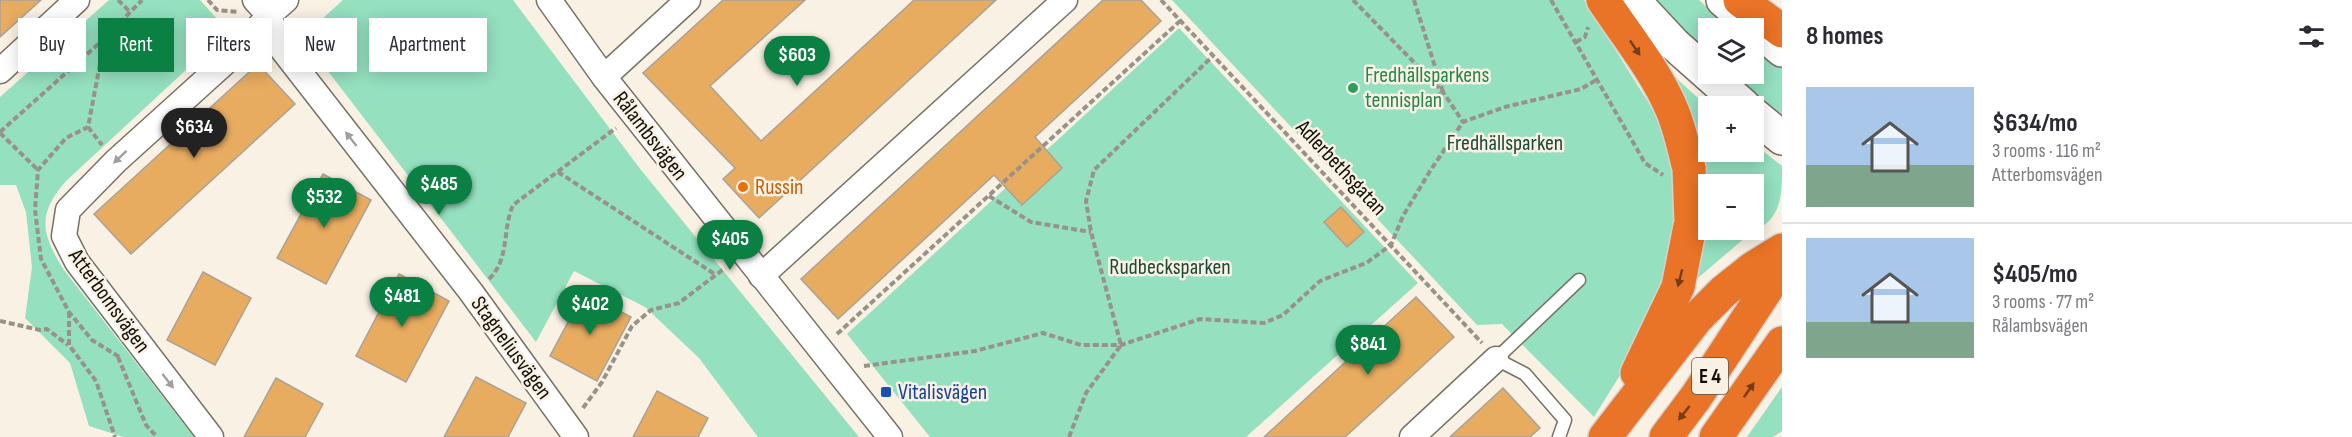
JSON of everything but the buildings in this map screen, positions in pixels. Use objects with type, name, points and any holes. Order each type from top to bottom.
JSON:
[{"type":"highway","points":[[1599,437],[1630,386],[1670,308],[1680,277],[1691,221],[1681,175],[1682,137],[1672,110],[1641,57],[1603,0]]},
{"type":"highway","points":[[1740,0],[1782,31]]},
{"type":"highway","points":[[1605,437],[1697,318],[1724,291],[1767,267],[1782,250]]},
{"type":"highway","name":"E 4","points":[[1666,437],[1696,398],[1753,314],[1767,267]]},
{"type":"highway","name":"E 4","points":[[1716,437],[1782,343]]},
{"type":"main road","points":[[1633,0],[1674,44],[1733,96]]},
{"type":"main road","points":[[1723,0],[1782,50]]},
{"type":"main road","points":[[1764,123],[1782,138]]},
{"type":"street","points":[[0,71],[77,0]]},
{"type":"street","name":"Rålambsvägen","points":[[549,0],[604,77],[890,437]]},
{"type":"street","points":[[604,77],[688,0]]},
{"type":"street","points":[[761,276],[1065,0]]},
{"type":"street","name":"Atterbomsvägen","points":[[211,437],[77,262],[64,236],[69,210],[116,161],[240,49],[270,5]]},
{"type":"street","name":"Stagneliusvägen","points":[[270,5],[281,48],[471,292],[576,437]]},
{"type":"street","points":[[1412,437],[1496,359]]},
{"type":"lane","points":[[1559,437],[1565,420],[1525,374],[1496,359],[1579,280]]},
{"type":"path","points":[[118,0],[130,12]]},
{"type":"path","points":[[124,18],[142,0]]},
{"type":"path","name":"Adlerbethsgatan","points":[[1161,0],[1496,359]]},
{"type":"path","points":[[1353,0],[1443,92],[1463,122]]},
{"type":"path","points":[[1414,0],[1443,92]]},
{"type":"path","points":[[1551,0],[1645,163],[1681,175]]},
{"type":"path","points":[[837,334],[1180,21]]},
{"type":"path","points":[[88,126],[66,138],[38,170],[0,132],[98,44]]},
{"type":"path","points":[[1121,345],[1091,232],[1086,201],[1094,171],[1214,56]]},
{"type":"path","points":[[98,72],[88,126],[101,144]]},
{"type":"path","points":[[864,366],[975,351],[1043,333],[1081,345],[1121,345],[1200,319],[1264,323],[1283,315],[1320,282],[1366,263],[1391,245],[1403,216],[1463,122],[1505,107],[1581,89],[1596,80]]},
{"type":"path","points":[[1421,107],[1443,92]]},
{"type":"path","points":[[492,278],[505,253],[508,217],[513,205],[616,128]]},
{"type":"path","points":[[558,172],[716,275]]},
{"type":"path","points":[[989,196],[1031,222],[1091,232]]},
{"type":"path","points":[[602,382],[632,326],[651,310],[679,303],[725,268]]},
{"type":"path","points":[[69,312],[69,345]]},
{"type":"path","points":[[0,321],[40,330],[47,329],[69,345],[96,381],[115,437]]},
{"type":"path","points":[[98,344],[117,356],[146,425],[157,437]]},
{"type":"path","points":[[1069,437],[1086,393],[1121,345]]},
{"type":"green space","points":[[109,0],[200,0],[216,18],[186,18],[186,70],[66,181],[50,204],[46,224],[51,246],[64,270],[194,437],[124,437],[89,426],[70,363],[25,318],[32,267],[26,212],[16,185],[0,185],[0,97],[28,72],[86,72],[86,20]]},
{"type":"green space","points":[[343,0],[513,0],[641,170],[859,437],[758,437],[699,358],[645,307],[574,271],[536,342],[329,72],[357,72],[357,18],[323,18]]},
{"type":"green space","name":"Fredhällsparken","points":[[1172,0],[1584,0],[1662,124],[1675,165],[1677,205],[1663,294],[1635,351],[1594,417],[1502,324],[1477,325]]},
{"type":"green space","points":[[1654,0],[1699,0],[1719,18],[1698,18],[1698,44]]},
{"type":"green space","name":"Rudbecksparken","points":[[1179,28],[1418,283],[1246,437],[930,437],[847,334]]},
{"type":"green space","points":[[1764,54],[1782,68],[1782,116],[1764,101],[1764,96],[1757,96],[1742,84],[1764,84]]},
{"type":"green space","points":[[1666,69],[1698,98],[1698,162],[1764,162],[1764,152],[1782,166],[1780,201],[1774,215],[1764,225],[1764,174],[1699,174]]},
{"type":"green space","points":[[1700,240],[1742,240],[1693,282]]},
{"type":"green space","points":[[1782,387],[1782,431],[1773,437],[1747,437]]},
{"type":"place","name":"Fredhällsparkens tennisplan","points":[[1353,88]]},
{"type":"place","name":"Russin","points":[[743,187]]},
{"type":"place","name":"Vitalisvägen","points":[[886,392]]}]
